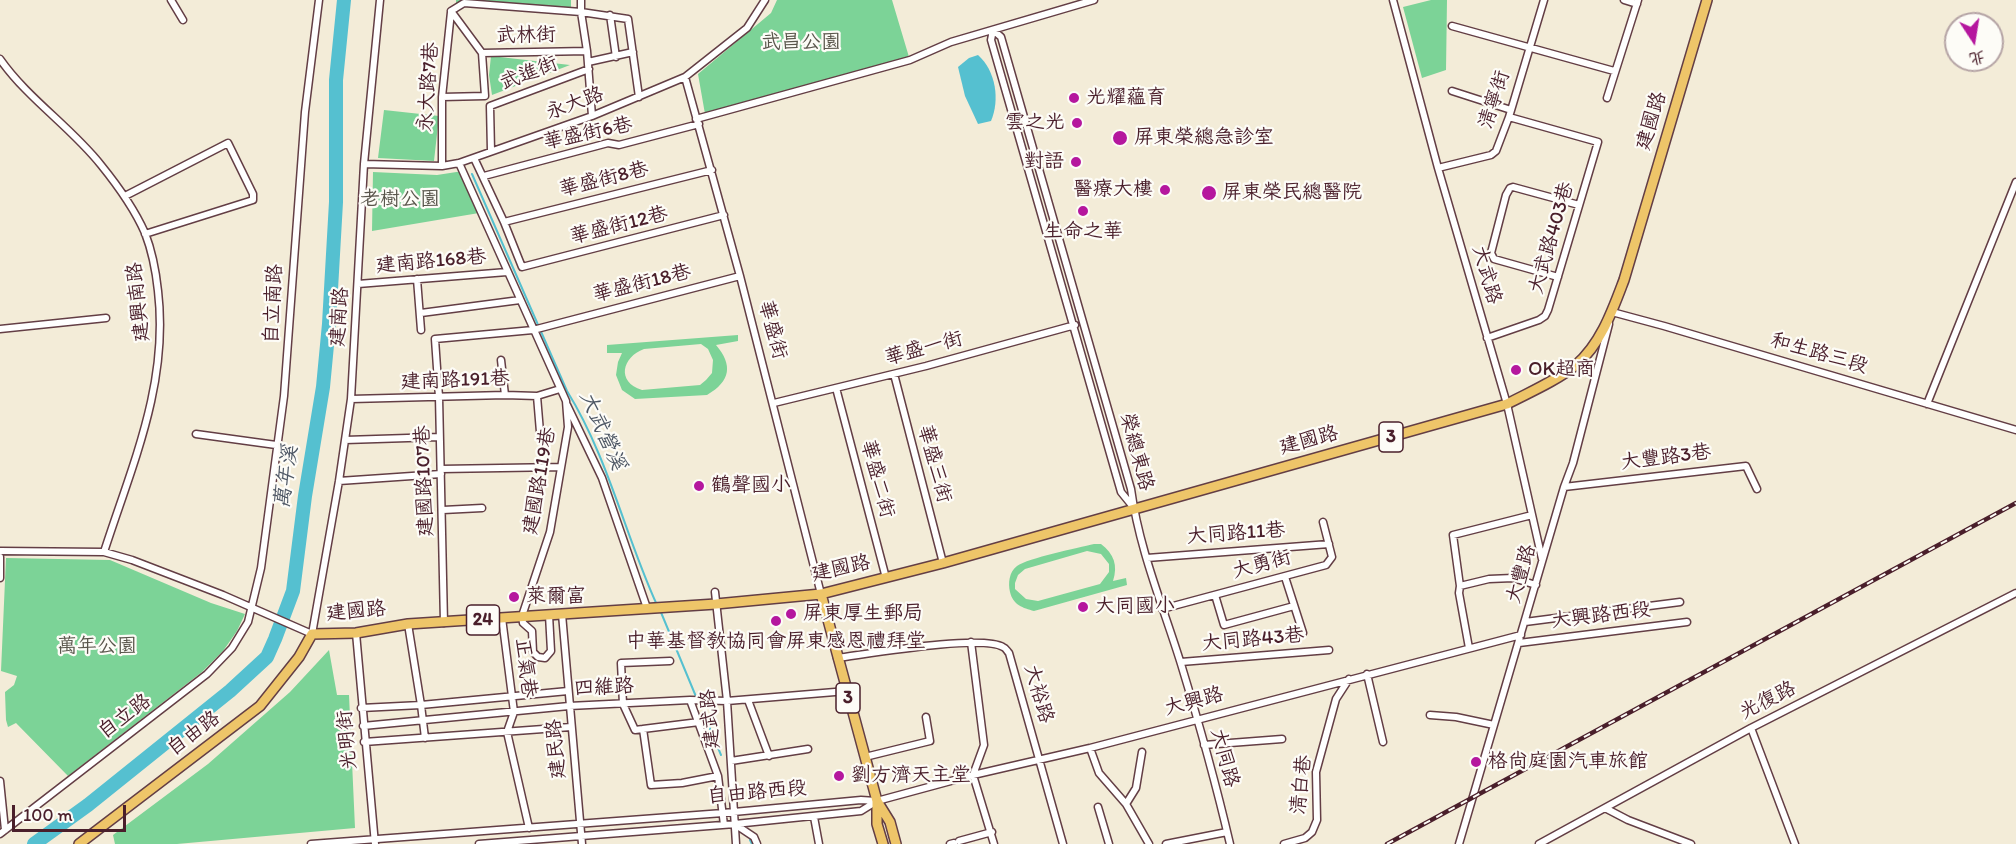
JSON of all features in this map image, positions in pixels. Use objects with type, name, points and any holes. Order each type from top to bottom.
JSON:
[{"type":"main road","name":"建國路","points":[[312,634],[356,633],[408,624],[716,604],[821,594],[943,563],[1507,405],[1578,363],[1596,342],[1612,312],[1624,280],[1707,0]]},
{"type":"main road","name":"3","points":[[821,594],[877,801],[877,824],[883,844]]},
{"type":"main road","name":"自由路","points":[[80,844],[260,706],[299,657],[312,634]]},
{"type":"main road","name":"3","points":[[877,801],[890,822],[896,844]]},
{"type":"street","points":[[171,0],[183,20]]},
{"type":"street","name":"自立南路","points":[[252,609],[261,568],[287,366],[304,124],[319,0]]},
{"type":"street","name":"建南路","points":[[312,634],[351,399],[364,164],[380,0]]},
{"type":"street","points":[[581,0],[592,116]]},
{"type":"street","name":"永大路","points":[[364,164],[442,166],[459,164],[639,97],[685,77],[747,28],[765,0]]},
{"type":"street","name":"華盛街6巷","points":[[483,176],[608,143],[619,145],[910,60],[951,42],[1094,0]]},
{"type":"street","name":"大武路","points":[[1393,0],[1438,168],[1507,405],[1543,561]]},
{"type":"street","name":"清寧街","points":[[1438,168],[1491,155],[1496,151],[1509,117],[1528,47],[1544,0]]},
{"type":"street","points":[[1607,98],[1637,2],[1624,0]]},
{"type":"street","points":[[452,11],[464,3],[581,12],[628,19],[639,97]]},
{"type":"street","name":"武林街","points":[[452,11],[482,53],[587,51]]},
{"type":"street","name":"永大路7巷","points":[[442,166],[442,97],[452,11]]},
{"type":"street","points":[[610,15],[616,57]]},
{"type":"street","points":[[1452,26],[1614,71]]},
{"type":"street","name":"榮總東路","points":[[993,30],[1001,37],[1131,489],[1134,508]]},
{"type":"street","name":"榮總東路","points":[[993,30],[992,40],[1120,492],[1134,508]]},
{"type":"street","name":"武進街","points":[[491,151],[490,106],[588,65],[633,52]]},
{"type":"street","points":[[482,53],[485,96],[490,106]]},
{"type":"street","name":"建興南路","points":[[0,59],[98,162],[125,196],[145,234],[156,276],[160,320],[159,363],[147,423],[104,552]]},
{"type":"street","name":"華盛街","points":[[685,77],[741,276],[821,594]]},
{"type":"street","points":[[1452,91],[1511,110]]},
{"type":"street","points":[[442,97],[485,96]]},
{"type":"street","points":[[1009,101],[1018,98]]},
{"type":"street","name":"大武路403巷","points":[[1486,338],[1545,316],[1598,142],[1509,117]]},
{"type":"street","points":[[125,196],[228,143],[253,194],[253,200],[145,234]]},
{"type":"street","points":[[474,158],[504,222],[512,265]]},
{"type":"street","name":"建國路119巷","points":[[459,164],[512,265],[520,300],[566,401],[568,428],[550,532],[522,616]]},
{"type":"street","name":"華盛街8巷","points":[[504,222],[712,170]]},
{"type":"street","points":[[1927,404],[2016,182]]},
{"type":"street","points":[[1558,277],[1494,259],[1491,253],[1506,195],[1513,187],[1579,205]]},
{"type":"street","name":"華盛街12巷","points":[[512,265],[724,216]]},
{"type":"street","name":"建南路168巷","points":[[358,284],[417,279],[512,265]]},
{"type":"street","points":[[1058,272],[1068,269]]},
{"type":"street","name":"華盛街18巷","points":[[435,339],[533,330],[741,276]]},
{"type":"street","points":[[417,279],[421,330]]},
{"type":"street","points":[[421,313],[520,300]]},
{"type":"street","name":"和生路三段","points":[[1612,312],[2016,430]]},
{"type":"street","name":"大豐路","points":[[1459,844],[1573,463],[1612,312]]},
{"type":"street","points":[[0,329],[106,318]]},
{"type":"street","name":"華盛一街","points":[[774,403],[894,374],[1082,323]]},
{"type":"street","name":"建國路107巷","points":[[435,339],[443,510],[444,623]]},
{"type":"street","points":[[501,360],[505,395]]},
{"type":"street","name":"華盛三街","points":[[894,374],[943,563]]},
{"type":"street","name":"華盛二街","points":[[836,388],[886,578]]},
{"type":"street","name":"建南路191巷","points":[[351,399],[537,396],[560,389]]},
{"type":"street","points":[[1093,397],[1103,394]]},
{"type":"street","points":[[537,396],[540,432]]},
{"type":"street","points":[[566,401],[602,478],[655,608]]},
{"type":"street","points":[[196,434],[276,445]]},
{"type":"street","points":[[345,440],[439,437]]},
{"type":"street","points":[[339,481],[441,472],[561,466]]},
{"type":"street","name":"大豐路3巷","points":[[1564,487],[1746,466],[1757,489]]},
{"type":"street","points":[[443,510],[482,508]]},
{"type":"street","name":"大同路","points":[[1134,508],[1162,609],[1181,663],[1230,844]]},
{"type":"street","points":[[1469,648],[1459,593],[1453,535],[1532,515]]},
{"type":"street","points":[[1323,522],[1329,544]]},
{"type":"street","name":"大同路11巷","points":[[1147,558],[1329,544]]},
{"type":"street","name":"大勇街","points":[[1162,609],[1326,565],[1332,557],[1329,544]]},
{"type":"street","points":[[0,551],[104,552],[132,560],[312,634]]},
{"type":"street","points":[[0,557],[0,578]]},
{"type":"street","points":[[1285,576],[1303,633]]},
{"type":"street","points":[[1460,586],[1489,579],[1513,578],[1536,585]]},
{"type":"street","name":"建武路","points":[[715,592],[727,701],[736,844]]},
{"type":"street","name":"光復路","points":[[1539,844],[1751,728],[2016,593]]},
{"type":"street","points":[[1215,595],[1224,625],[1294,606]]},
{"type":"street","points":[[1525,622],[1680,602]]},
{"type":"street","name":"自立路","points":[[3,832],[207,674],[232,648],[248,621],[252,609]]},
{"type":"street","name":"建民路","points":[[562,614],[582,844]]},
{"type":"street","points":[[522,616],[523,623],[532,631],[535,655],[545,658],[551,651],[549,615]]},
{"type":"street","name":"正氣巷","points":[[502,618],[514,711],[507,732]]},
{"type":"street","name":"大興路西段","points":[[1519,643],[1687,622]]},
{"type":"street","points":[[408,624],[425,738]]},
{"type":"street","name":"光明街","points":[[356,633],[364,742],[375,842]]},
{"type":"street","name":"大興路","points":[[877,801],[973,775],[1090,748],[1521,635]]},
{"type":"street","points":[[971,642],[984,745],[973,775],[994,844]]},
{"type":"street","name":"大裕路","points":[[837,658],[971,642],[1001,646],[1009,653],[1063,844]]},
{"type":"street","name":"大同路43巷","points":[[1181,663],[1329,650]]},
{"type":"street","points":[[670,661],[621,663],[622,704],[635,730],[699,722]]},
{"type":"street","points":[[1367,674],[1383,742]]},
{"type":"street","name":"清白巷","points":[[1284,844],[1305,838],[1312,832],[1317,820],[1316,772],[1336,699],[1349,679]]},
{"type":"street","name":"四維路","points":[[363,726],[569,706],[748,700],[846,691]]},
{"type":"street","name":"四維路","points":[[361,708],[568,692]]},
{"type":"street","points":[[696,700],[699,722],[718,776],[724,825]]},
{"type":"street","points":[[748,700],[769,756]]},
{"type":"street","points":[[1430,715],[1456,717],[1494,725]]},
{"type":"street","points":[[865,757],[930,741],[926,717]]},
{"type":"street","name":"四維路","points":[[364,742],[571,727]]},
{"type":"street","points":[[1751,728],[1795,844]]},
{"type":"street","points":[[643,729],[651,785],[682,783],[718,776]]},
{"type":"street","points":[[507,732],[529,828]]},
{"type":"street","points":[[1204,745],[1282,739]]},
{"type":"street","points":[[1090,748],[1099,772],[1126,804],[1149,844]]},
{"type":"street","points":[[731,761],[808,749]]},
{"type":"street","points":[[1126,804],[1136,788],[1142,752]]},
{"type":"street","points":[[0,781],[3,832]]},
{"type":"street","name":"自由路西段","points":[[311,844],[375,842],[861,800],[877,801]]},
{"type":"street","name":"自由路西段","points":[[479,844],[814,817],[861,811],[877,801]]},
{"type":"street","points":[[1098,807],[1109,844]]},
{"type":"street","points":[[1605,808],[1628,820],[1691,844]]},
{"type":"street","points":[[814,817],[819,844]]},
{"type":"street","points":[[735,824],[754,837],[757,844]]},
{"type":"street","points":[[954,843],[992,832]]},
{"type":"street","points":[[1166,844],[1227,832]]},
{"type":"street","points":[[1548,839],[1558,844]]},
{"type":"green space","points":[[456,0],[571,0],[571,12],[456,4]]},
{"type":"green space","name":"武昌公園","points":[[777,0],[892,0],[909,57],[705,114],[698,74],[771,13]]},
{"type":"green space","points":[[1431,0],[1447,0],[1446,70],[1422,78],[1403,7]]},
{"type":"green space","points":[[491,56],[570,65],[492,95],[489,75]]},
{"type":"green space","points":[[384,110],[439,116],[434,161],[378,158]]},
{"type":"green space","name":"老樹公園","points":[[463,171],[479,213],[372,231],[373,172],[437,175]]},
{"type":"green space","points":[[738,335],[738,341],[716,345],[725,359],[727,372],[721,384],[707,395],[635,399],[622,390],[616,375],[622,353],[607,353],[607,345]],"holes":[[[701,344],[708,349],[713,360],[712,373],[700,385],[642,390],[634,386],[625,376],[627,363],[644,349]]]},
{"type":"green space","points":[[1101,544],[1112,556],[1115,565],[1113,581],[1126,578],[1127,585],[1034,611],[1022,607],[1013,600],[1009,581],[1012,571],[1017,566]],"holes":[[[1087,551],[1101,554],[1109,564],[1109,572],[1100,584],[1038,601],[1026,599],[1015,589],[1018,575],[1025,569]]]},
{"type":"green space","name":"萬年公園","points":[[6,558],[110,560],[211,603],[245,614],[237,631],[223,651],[202,672],[68,776],[16,723],[8,727],[6,720],[5,692],[14,685],[17,676],[1,671]]},
{"type":"green space","points":[[329,650],[337,695],[349,695],[355,828],[177,844],[115,844],[113,835],[208,764],[290,692]]},
{"type":"water","points":[[978,55],[989,69],[996,95],[991,121],[978,124],[965,96],[958,67],[969,58]]},
{"type":"waterway","name":"萬年溪","points":[[34,844],[88,805],[230,691],[267,657],[293,591],[305,496],[323,387],[329,324],[336,202],[336,80],[344,0]]},
{"type":"waterway","name":"大武營溪","points":[[472,174],[567,391],[594,442],[657,605]]},
{"type":"waterway","name":"大武營溪","points":[[660,610],[697,699]]},
{"type":"waterway","name":"大武營溪","points":[[703,712],[721,755]]},
{"type":"waterway","name":"大武營溪","points":[[750,840],[752,844]]},
{"type":"railway","points":[[1387,844],[2016,503]]},
{"type":"place","name":"光耀蘊育","points":[[1074,98]]},
{"type":"place","name":"雲之光","points":[[1077,123]]},
{"type":"place","name":"屏東榮總急診室","points":[[1120,138]]},
{"type":"place","name":"對語","points":[[1076,162]]},
{"type":"place","name":"醫療大樓","points":[[1165,190]]},
{"type":"place","name":"屏東榮民總醫院","points":[[1209,193]]},
{"type":"place","name":"生命之華","points":[[1083,211]]},
{"type":"place","name":"OK超商","points":[[1516,370]]},
{"type":"place","name":"鶴聲國小","points":[[699,486]]},
{"type":"place","name":"萊爾富","points":[[514,597]]},
{"type":"place","name":"大同國小","points":[[1083,607]]},
{"type":"place","name":"屏東厚生郵局","points":[[791,614]]},
{"type":"place","name":"中華基督教協同會屏東感恩禮拜堂","points":[[776,621]]},
{"type":"place","name":"格尚庭園汽車旅館","points":[[1476,762]]},
{"type":"place","name":"劉方濟天主堂","points":[[839,776]]}]
